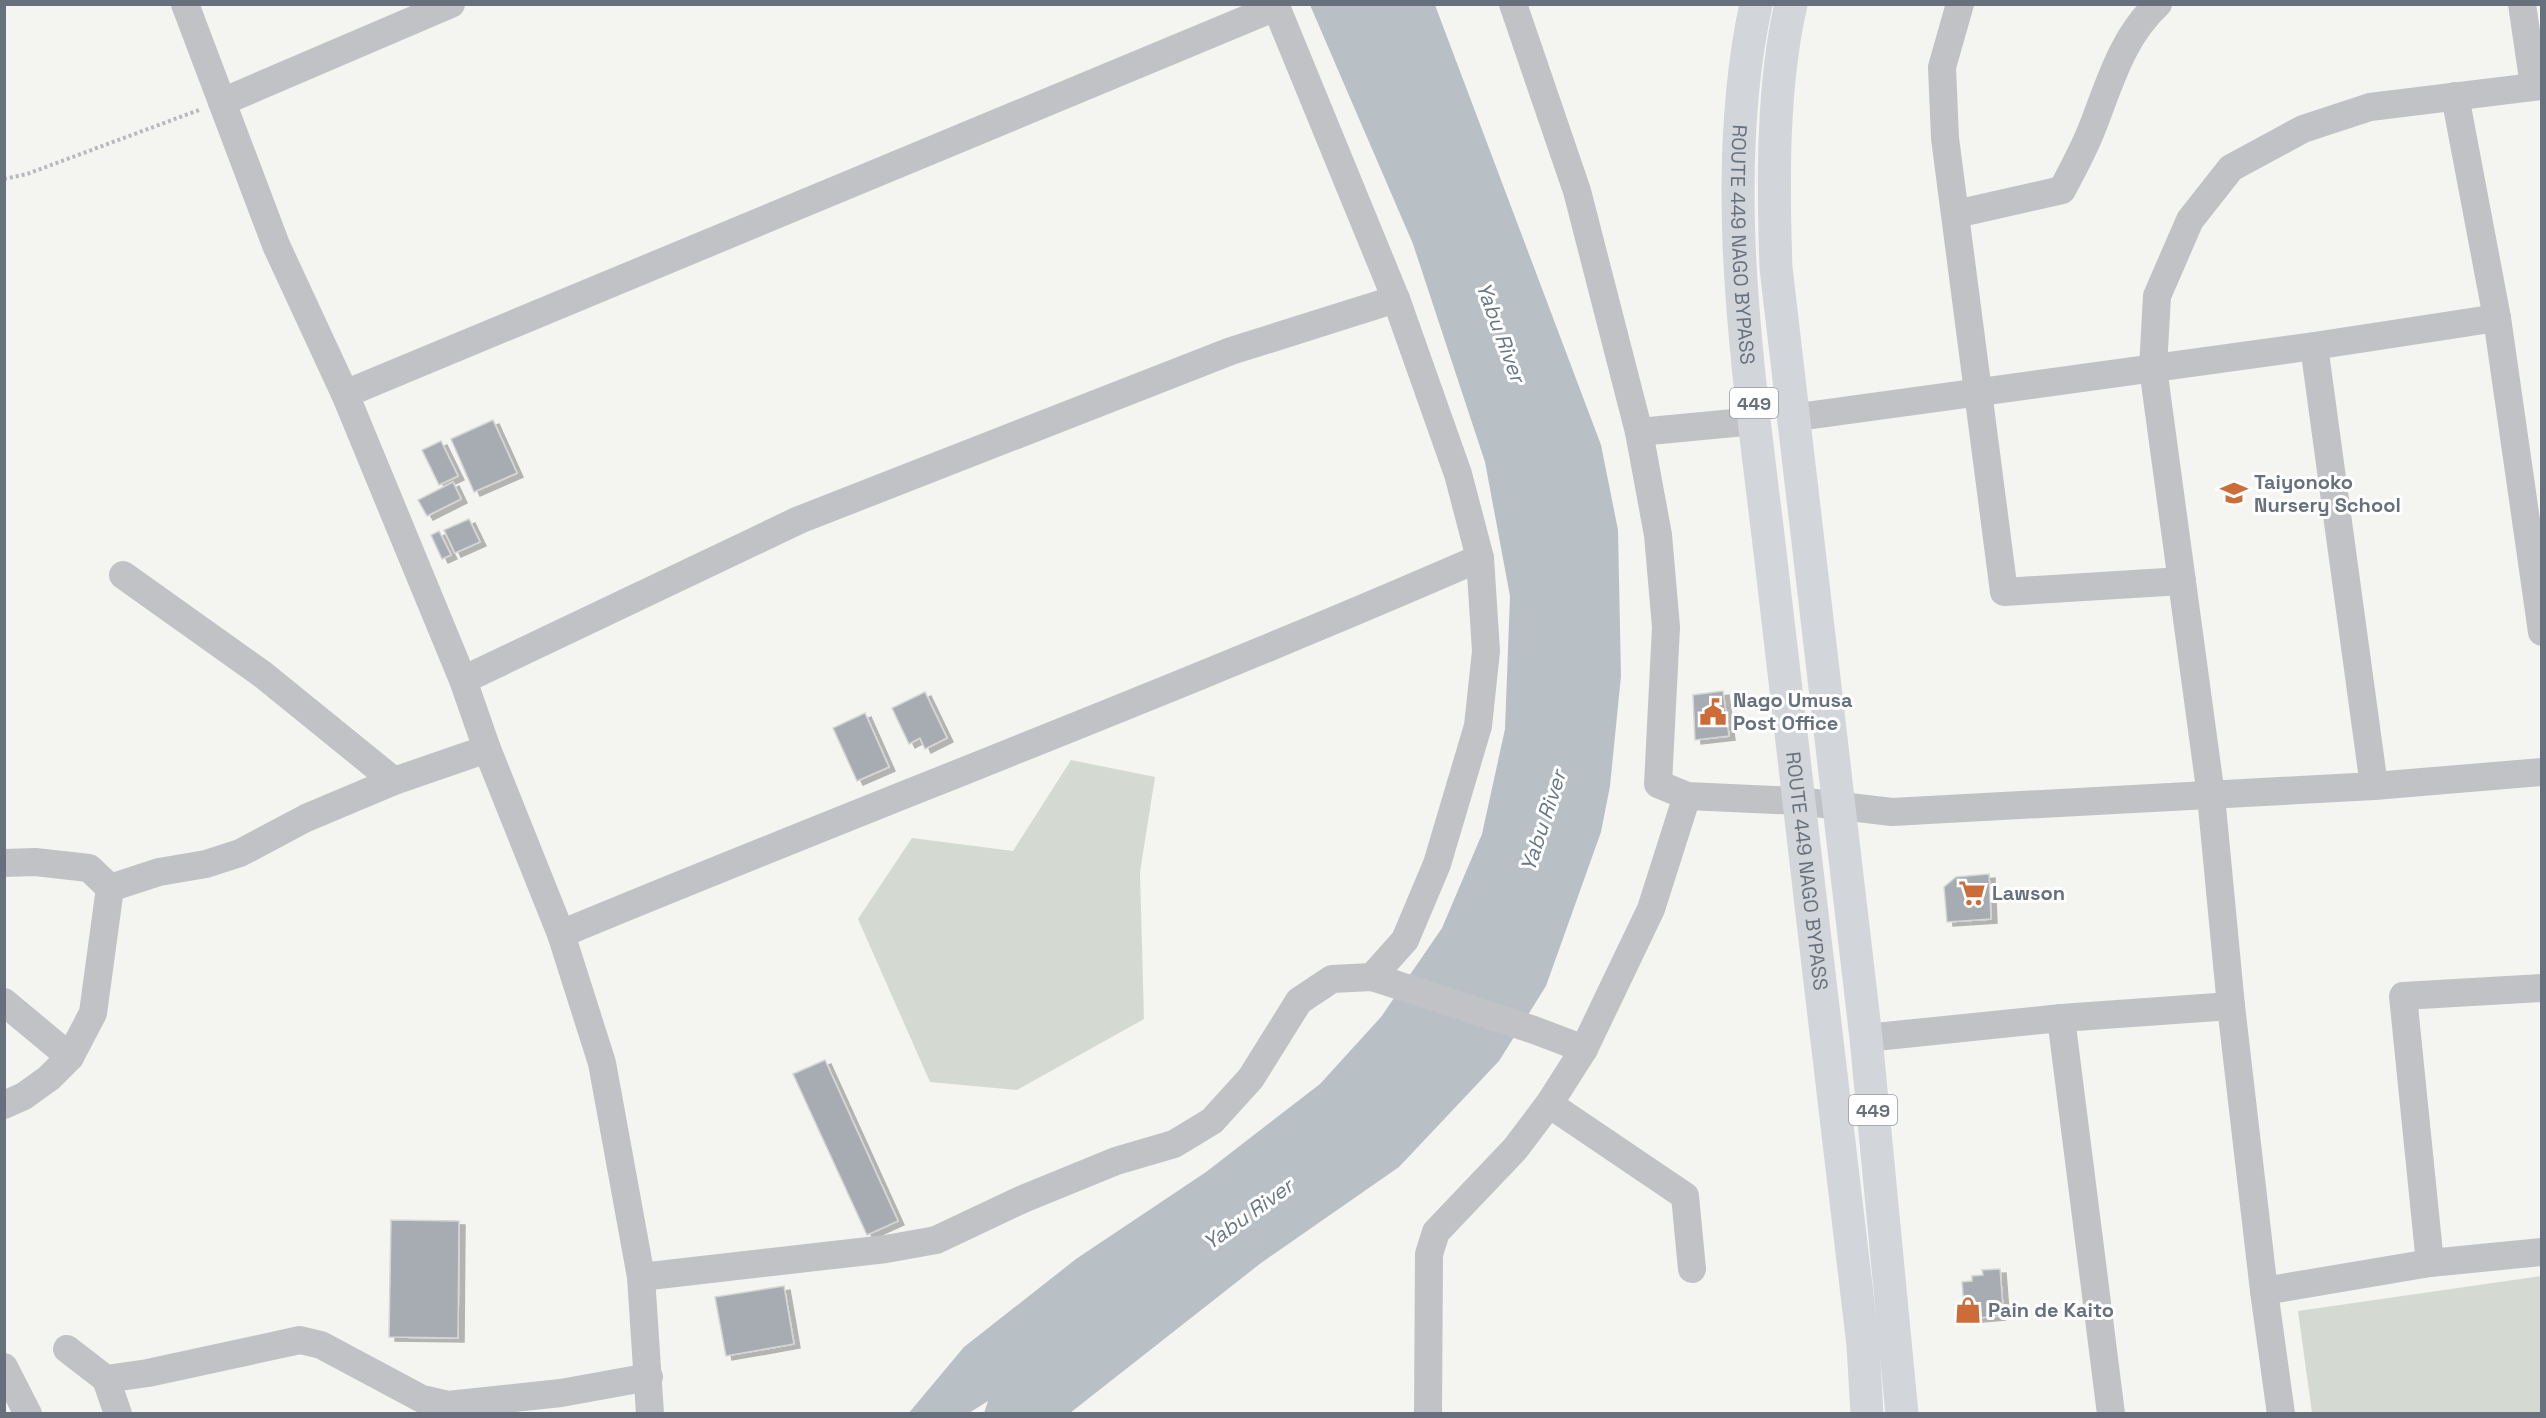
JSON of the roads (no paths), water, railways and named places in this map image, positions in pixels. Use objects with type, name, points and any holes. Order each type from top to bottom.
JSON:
[{"type":"highway","name":"ROUTE 449 NAGO BYPASS","points":[[1756,4],[1739,139],[1740,271],[1798,801],[1863,1345],[1867,1413]]},
{"type":"highway","name":"ROUTE 449 NAGO BYPASS","points":[[1791,4],[1781,77],[1774,204],[1776,268],[1791,418],[1840,806],[1866,1038],[1902,1413]]},
{"type":"street","points":[[185,4],[276,245],[345,394],[463,680],[487,749],[561,934],[602,1063],[641,1277],[650,1413]]},
{"type":"street","points":[[222,102],[452,4]]},
{"type":"street","points":[[1513,4],[1577,191],[1639,432],[1658,535],[1666,627],[1658,784],[1687,796],[1798,801],[1892,812],[2374,786],[2541,772]]},
{"type":"street","points":[[1960,4],[1942,67],[1945,138],[2004,592],[2182,581]]},
{"type":"street","points":[[1956,214],[2062,190],[2089,135],[2126,43],[2142,19],[2158,4]]},
{"type":"street","points":[[2281,1413],[2264,1291],[2231,1006],[2211,796],[2153,368],[2157,296],[2190,220],[2231,168],[2303,129],[2370,107],[2538,86],[2522,4]]},
{"type":"street","points":[[345,394],[1276,6],[1396,299],[1458,474],[1480,558],[1486,651],[1478,726],[1437,864],[1405,940],[1378,979]]},
{"type":"street","points":[[2455,96],[2497,318],[2536,566],[2541,632]]},
{"type":"street","points":[[463,680],[799,520],[1231,351],[1396,299]]},
{"type":"street","points":[[1791,418],[2314,346],[2497,318]]},
{"type":"street","points":[[2314,346],[2374,786]]},
{"type":"street","points":[[1639,432],[1755,421]]},
{"type":"street","points":[[561,934],[784,842],[1293,639],[1480,558]]},
{"type":"street","points":[[123,575],[262,674],[394,781]]},
{"type":"street","points":[[110,888],[159,872],[206,864],[240,853],[306,818],[394,781],[487,749]]},
{"type":"street","points":[[1428,1413],[1429,1254],[1436,1232],[1515,1149],[1549,1104],[1584,1049],[1651,909],[1687,796]]},
{"type":"street","points":[[4,863],[35,862],[89,868],[110,888]]},
{"type":"street","points":[[4,1105],[24,1096],[49,1078],[70,1057],[93,1013],[110,888]]},
{"type":"street","points":[[641,1277],[886,1249],[936,1240],[1023,1199],[1116,1161],[1174,1144],[1212,1121],[1251,1078],[1299,1001],[1332,979],[1378,979],[1534,1030],[1584,1049]]},
{"type":"street","points":[[2430,1263],[2403,996],[2541,988]]},
{"type":"street","points":[[4,1002],[70,1057]]},
{"type":"street","points":[[1866,1038],[2061,1018],[2231,1006]]},
{"type":"street","points":[[2061,1018],[2111,1413]]},
{"type":"street","points":[[1549,1104],[1685,1196],[1692,1269]]},
{"type":"street","points":[[2264,1291],[2430,1263],[2541,1252]]},
{"type":"street","points":[[106,1379],[148,1373],[300,1340],[321,1345],[422,1399],[448,1406],[561,1393],[648,1377]]},
{"type":"street","points":[[68,1349],[106,1379],[118,1413]]},
{"type":"street","points":[[4,1367],[28,1413]]},
{"type":"water","name":"Yabu River","points":[[1310,5],[1435,5],[1601,445],[1618,530],[1621,676],[1610,786],[1601,832],[1546,986],[1499,1061],[1399,1167],[1261,1263],[1070,1413],[984,1413],[988,1401],[969,1413],[908,1414],[964,1347],[1076,1259],[1206,1172],[1320,1084],[1381,1017],[1442,928],[1482,834],[1505,729],[1510,596],[1485,462],[1413,244]]},
{"type":"place","name":"Taiyonoko Nursery School","points":[[2234,493]]},
{"type":"place","name":"Nago Umusa Post Office","points":[[1713,712]]},
{"type":"place","name":"Lawson","points":[[1972,893]]},
{"type":"place","name":"Pain de Kaito","points":[[1968,1310]]}]
